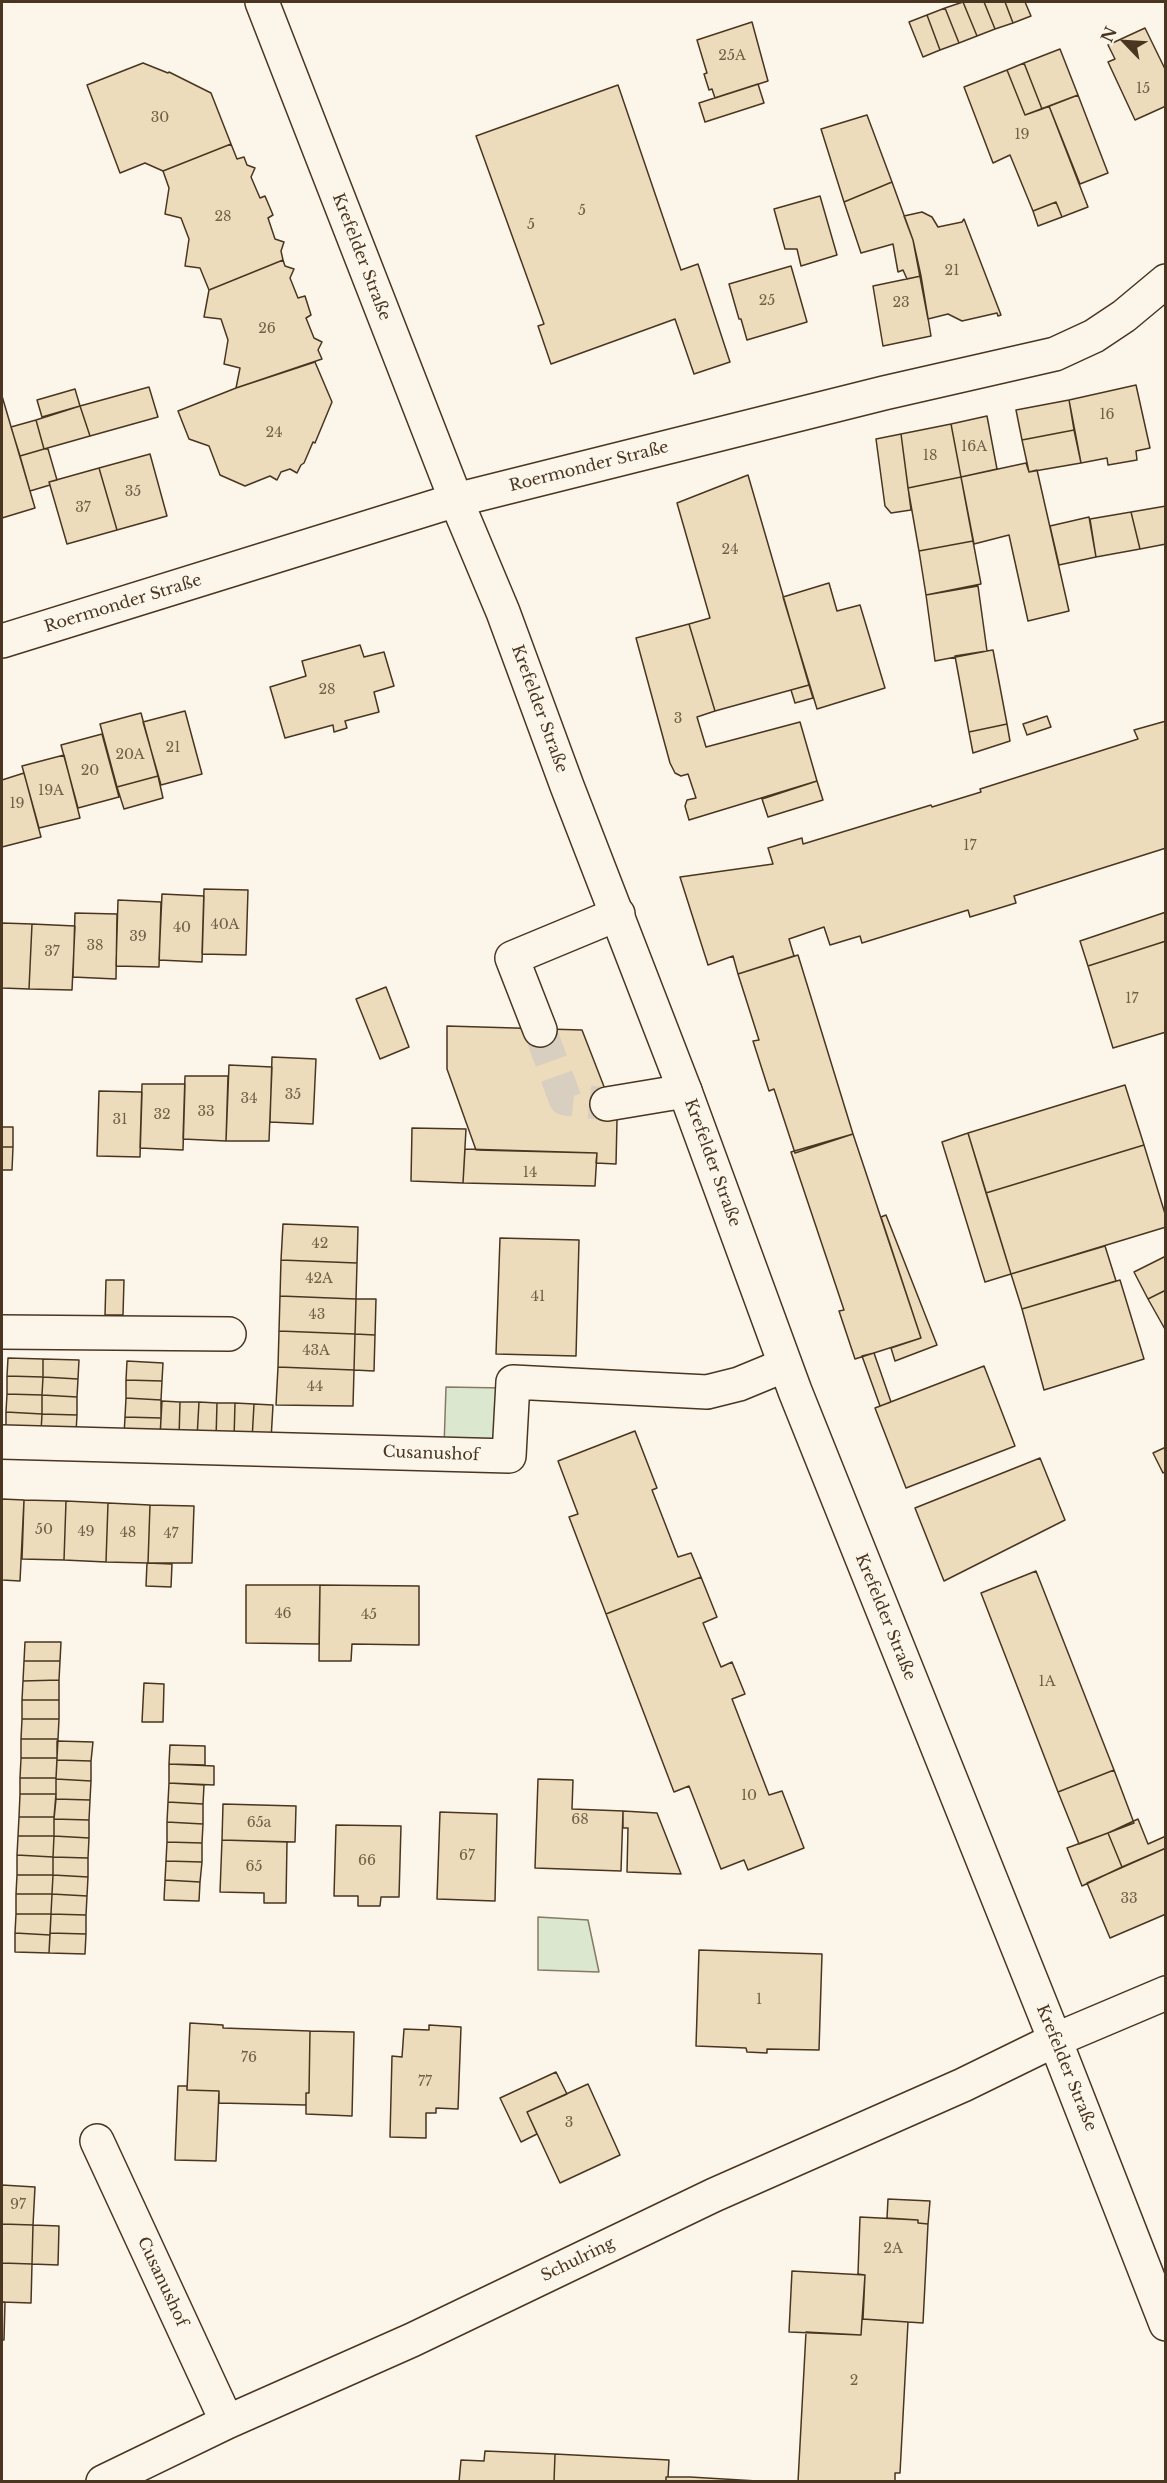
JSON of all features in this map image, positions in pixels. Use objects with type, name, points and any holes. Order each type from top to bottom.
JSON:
[{"type":"street","name":"Krefelder Straße","points":[[262,2],[456,500],[503,612],[567,786],[685,1091],[785,1365],[1165,2320]]},
{"type":"street","name":"Roermonder Straße","points":[[2,641],[456,500],[884,393],[1055,354],[1095,336],[1124,316],[1166,281]]},
{"type":"street","points":[[540,1030],[512,957],[618,914]]},
{"type":"street","points":[[608,1104],[685,1091]]},
{"type":"street","points":[[2,1332],[229,1334]]},
{"type":"street","name":"Cusanushof","points":[[2,1442],[509,1456],[513,1382],[707,1392],[739,1384],[785,1365]]},
{"type":"street","name":"Schulring","points":[[102,2481],[227,2422],[412,2340],[714,2195],[963,2085],[1055,2040],[1166,1993]]},
{"type":"street","name":"Cusanushof","points":[[97,2141],[227,2422]]},
{"type":"green space","points":[[446,1387],[504,1388],[502,1449],[444,1447]]},
{"type":"green space","points":[[538,1917],[588,1920],[599,1972],[538,1970]]},
{"type":"building","points":[[963,2],[977,36],[959,43],[945,8]]},
{"type":"building","points":[[963,2],[984,2],[995,29],[977,36]]},
{"type":"building","points":[[984,2],[1005,2],[1013,23],[995,29]]},
{"type":"building","points":[[1005,2],[1025,2],[1031,16],[1013,23]]},
{"type":"building","points":[[945,8],[959,43],[940,50],[927,15]]},
{"type":"building","points":[[927,15],[940,50],[923,57],[909,22]]},
{"type":"building","points":[[752,22],[768,81],[715,98],[712,89],[709,90],[704,74],[707,73],[697,40]]},
{"type":"building","points":[[1145,28],[1166,71],[1166,106],[1135,120],[1108,62],[1115,59],[1108,45]]},
{"type":"building","points":[[1060,49],[1078,95],[1042,109],[1024,63]]},
{"type":"building","points":[[143,63],[169,72],[211,93],[231,144],[163,171],[145,163],[120,173],[87,85]]},
{"type":"building","points":[[1024,63],[1042,109],[1025,115],[1007,70]]},
{"type":"building","points":[[1007,70],[1025,115],[1049,106],[1088,207],[1062,217],[1056,202],[1033,211],[1010,155],[993,163],[964,87]]},
{"type":"building","points":[[758,84],[764,103],[705,122],[699,103]]},
{"type":"building","points":[[618,85],[681,270],[698,264],[730,362],[694,374],[675,319],[551,364],[538,326],[544,324],[476,136]]},
{"type":"building","points":[[1078,95],[1108,173],[1080,184],[1049,106]]},
{"type":"building","points":[[867,115],[892,182],[844,202],[821,129]]},
{"type":"building","points":[[231,144],[237,159],[244,157],[247,165],[255,168],[251,177],[260,198],[265,196],[273,215],[268,218],[275,239],[284,242],[281,251],[283,260],[209,290],[200,268],[185,266],[189,239],[181,218],[165,214],[169,188],[163,171]]},
{"type":"building","points":[[892,182],[913,240],[921,276],[907,279],[903,270],[898,272],[893,244],[861,253],[844,202]]},
{"type":"building","points":[[820,196],[837,255],[801,266],[797,249],[785,249],[774,209]]},
{"type":"building","points":[[1056,202],[1062,217],[1038,226],[1033,211]]},
{"type":"building","points":[[922,212],[932,217],[938,227],[962,222],[964,219],[1001,315],[998,316],[997,313],[962,321],[948,314],[928,319],[913,240],[904,216]]},
{"type":"building","points":[[283,260],[285,266],[294,269],[290,278],[298,298],[305,296],[311,315],[306,318],[314,338],[322,342],[318,350],[322,359],[236,388],[240,368],[224,364],[228,340],[221,319],[204,317],[209,290]]},
{"type":"building","points":[[791,266],[807,322],[747,340],[729,284]]},
{"type":"building","points":[[921,276],[931,336],[883,346],[873,286]]},
{"type":"building","points":[[315,362],[332,402],[315,443],[313,442],[297,473],[290,469],[281,472],[277,480],[270,476],[245,486],[220,475],[209,446],[189,439],[178,411],[236,388]]},
{"type":"building","points":[[1136,385],[1150,448],[1136,451],[1137,460],[1108,465],[1107,458],[1081,463],[1069,400]]},
{"type":"building","points":[[149,387],[158,417],[90,436],[80,406]]},
{"type":"building","points":[[75,389],[80,406],[42,417],[37,400]]},
{"type":"building","points":[[2,396],[35,508],[2,518]]},
{"type":"building","points":[[1069,400],[1074,430],[1022,440],[1016,410]]},
{"type":"building","points":[[80,406],[90,436],[44,449],[36,420]]},
{"type":"building","points":[[987,416],[997,469],[961,477],[951,424]]},
{"type":"building","points":[[36,420],[44,449],[20,456],[11,427]]},
{"type":"building","points":[[951,424],[961,477],[908,488],[901,434]]},
{"type":"building","points":[[1074,430],[1081,463],[1029,472],[1022,440]]},
{"type":"building","points":[[901,434],[911,510],[891,513],[885,506],[876,439]]},
{"type":"building","points":[[48,449],[57,480],[49,482],[50,485],[30,491],[20,456]]},
{"type":"building","points":[[150,454],[167,516],[117,530],[99,468]]},
{"type":"building","points":[[1026,463],[1029,472],[1037,470],[1069,611],[1028,621],[1009,535],[974,544],[961,477]]},
{"type":"building","points":[[99,468],[117,530],[67,544],[49,482]]},
{"type":"building","points":[[748,475],[809,685],[715,711],[689,624],[710,618],[677,503]]},
{"type":"building","points":[[961,477],[973,541],[919,551],[908,488]]},
{"type":"building","points":[[1166,506],[1166,544],[1140,549],[1131,512]]},
{"type":"building","points":[[1131,512],[1140,549],[1096,557],[1090,519]]},
{"type":"building","points":[[1089,517],[1096,557],[1059,565],[1050,526]]},
{"type":"building","points":[[973,541],[981,584],[926,595],[919,551]]},
{"type":"building","points":[[829,583],[837,611],[860,605],[885,688],[817,709],[783,597]]},
{"type":"building","points":[[978,586],[987,651],[935,661],[926,595]]},
{"type":"building","points":[[689,624],[715,711],[697,717],[706,747],[800,722],[817,781],[689,820],[685,806],[687,800],[696,798],[688,774],[681,776],[675,773],[670,763],[636,638]]},
{"type":"building","points":[[360,645],[364,657],[384,652],[394,686],[374,692],[379,712],[345,721],[347,728],[334,732],[333,725],[285,738],[270,687],[306,676],[302,661]]},
{"type":"building","points":[[993,650],[1007,724],[969,732],[955,656]]},
{"type":"building","points":[[809,685],[813,698],[795,703],[791,690]]},
{"type":"building","points":[[185,711],[202,774],[161,785],[143,722]]},
{"type":"building","points":[[141,713],[158,776],[117,787],[100,724]]},
{"type":"building","points":[[1047,716],[1051,727],[1027,735],[1023,724]]},
{"type":"building","points":[[1166,721],[1166,848],[1014,896],[1016,903],[970,917],[968,910],[862,943],[860,936],[830,945],[824,927],[789,939],[794,956],[738,974],[733,956],[708,965],[680,877],[773,864],[768,848],[802,838],[803,844],[981,792],[980,789],[1138,739],[1134,730]]},
{"type":"building","points":[[1007,724],[1010,741],[973,753],[969,732]]},
{"type":"building","points":[[102,734],[119,797],[78,808],[61,745]]},
{"type":"building","points":[[64,755],[80,818],[39,828],[22,766]]},
{"type":"building","points":[[24,773],[41,837],[2,847],[2,780]]},
{"type":"building","points":[[158,776],[163,798],[124,809],[117,787]]},
{"type":"building","points":[[817,781],[823,800],[768,817],[762,799]]},
{"type":"building","points":[[204,889],[248,890],[246,955],[202,954]]},
{"type":"building","points":[[162,894],[204,896],[202,962],[159,960]]},
{"type":"building","points":[[118,900],[161,902],[159,967],[116,966]]},
{"type":"building","points":[[1166,912],[1166,941],[1088,966],[1080,941]]},
{"type":"building","points":[[75,913],[117,914],[116,979],[73,977]]},
{"type":"building","points":[[2,923],[32,924],[29,989],[2,988]]},
{"type":"building","points":[[32,924],[75,926],[72,990],[29,989]]},
{"type":"building","points":[[1166,941],[1166,1032],[1113,1048],[1088,966]]},
{"type":"building","points":[[798,955],[853,1134],[795,1153],[774,1089],[769,1091],[753,1041],[759,1040],[738,974]]},
{"type":"building","points":[[386,987],[409,1047],[380,1059],[356,999]]},
{"type":"building","points":[[447,1026],[582,1030],[617,1120],[616,1164],[596,1163],[597,1153],[476,1150],[447,1069]]},
{"type":"building","points":[[272,1057],[316,1059],[313,1124],[270,1122]]},
{"type":"building","points":[[229,1065],[272,1067],[269,1141],[226,1141]]},
{"type":"building","points":[[185,1076],[228,1076],[226,1141],[183,1139]]},
{"type":"building","points":[[142,1084],[185,1084],[183,1150],[140,1148]]},
{"type":"building","points":[[1125,1085],[1144,1145],[986,1193],[968,1133]]},
{"type":"building","points":[[99,1091],[142,1092],[140,1157],[97,1156]]},
{"type":"building","points":[[2,1127],[13,1127],[13,1147],[2,1147]]},
{"type":"building","points":[[412,1128],[466,1129],[463,1183],[411,1181]]},
{"type":"building","points":[[968,1133],[1011,1274],[985,1282],[942,1142]]},
{"type":"building","points":[[853,1134],[921,1338],[855,1359],[839,1311],[844,1310],[791,1152]]},
{"type":"building","points":[[1144,1145],[1166,1217],[1166,1227],[1011,1274],[986,1193]]},
{"type":"building","points":[[2,1147],[13,1147],[12,1170],[2,1170]]},
{"type":"building","points":[[465,1149],[597,1153],[595,1186],[463,1183]]},
{"type":"building","points":[[886,1215],[937,1345],[895,1361],[891,1348],[921,1338],[881,1217]]},
{"type":"building","points":[[283,1224],[358,1227],[357,1263],[281,1260]]},
{"type":"building","points":[[500,1238],[579,1240],[576,1356],[496,1354]]},
{"type":"building","points":[[1105,1246],[1116,1281],[1022,1309],[1011,1274]]},
{"type":"building","points":[[1166,1256],[1166,1290],[1148,1299],[1134,1272]]},
{"type":"building","points":[[281,1260],[357,1263],[356,1299],[280,1296]]},
{"type":"building","points":[[106,1280],[124,1280],[123,1315],[105,1315]]},
{"type":"building","points":[[1120,1280],[1144,1359],[1044,1390],[1022,1309]]},
{"type":"building","points":[[1166,1290],[1166,1331],[1148,1299]]},
{"type":"building","points":[[280,1296],[356,1299],[355,1334],[279,1331]]},
{"type":"building","points":[[356,1299],[376,1299],[375,1335],[355,1334]]},
{"type":"building","points":[[279,1331],[355,1334],[354,1370],[278,1367]]},
{"type":"building","points":[[355,1334],[375,1335],[374,1371],[354,1370]]},
{"type":"building","points":[[874,1353],[891,1402],[880,1406],[862,1356]]},
{"type":"building","points":[[8,1358],[43,1359],[43,1377],[7,1376]]},
{"type":"building","points":[[43,1359],[79,1360],[78,1379],[43,1377]]},
{"type":"building","points":[[127,1361],[163,1363],[162,1381],[126,1380]]},
{"type":"building","points":[[984,1366],[1015,1446],[906,1488],[875,1408]]},
{"type":"building","points":[[278,1367],[354,1370],[353,1406],[276,1405]]},
{"type":"building","points":[[7,1376],[43,1377],[42,1395],[7,1394]]},
{"type":"building","points":[[43,1377],[78,1379],[77,1397],[42,1395]]},
{"type":"building","points":[[126,1380],[162,1381],[161,1400],[126,1398]]},
{"type":"building","points":[[7,1394],[42,1395],[42,1414],[6,1412]]},
{"type":"building","points":[[42,1395],[77,1397],[77,1415],[42,1414]]},
{"type":"building","points":[[126,1398],[161,1400],[161,1418],[125,1417]]},
{"type":"building","points":[[162,1401],[180,1402],[179,1438],[160,1437]]},
{"type":"building","points":[[180,1402],[199,1402],[197,1438],[179,1438]]},
{"type":"building","points":[[199,1402],[217,1403],[216,1439],[197,1438]]},
{"type":"building","points":[[217,1403],[235,1403],[234,1439],[216,1439]]},
{"type":"building","points":[[235,1403],[254,1404],[252,1440],[234,1439]]},
{"type":"building","points":[[254,1404],[273,1405],[271,1440],[252,1440]]},
{"type":"building","points":[[6,1412],[42,1414],[41,1432],[6,1431]]},
{"type":"building","points":[[42,1414],[77,1415],[76,1433],[41,1432]]},
{"type":"building","points":[[125,1417],[161,1418],[160,1437],[124,1435]]},
{"type":"building","points":[[635,1431],[657,1488],[652,1490],[678,1557],[691,1553],[701,1577],[606,1614],[569,1517],[578,1514],[558,1461]]},
{"type":"building","points":[[1166,1447],[1166,1471],[1163,1473],[1153,1453]]},
{"type":"building","points":[[1040,1458],[1065,1520],[944,1581],[915,1508]]},
{"type":"building","points":[[2,1499],[24,1500],[20,1581],[2,1580]]},
{"type":"building","points":[[24,1500],[66,1501],[64,1560],[22,1559]]},
{"type":"building","points":[[66,1501],[108,1503],[106,1562],[64,1560]]},
{"type":"building","points":[[108,1503],[150,1505],[148,1563],[106,1562]]},
{"type":"building","points":[[150,1505],[194,1506],[192,1563],[148,1563]]},
{"type":"building","points":[[147,1563],[172,1564],[171,1587],[146,1586]]},
{"type":"building","points":[[1036,1571],[1114,1770],[1058,1792],[981,1593]]},
{"type":"building","points":[[701,1577],[717,1617],[703,1623],[721,1667],[732,1662],[745,1694],[732,1699],[769,1795],[782,1791],[804,1848],[748,1870],[744,1860],[721,1869],[689,1786],[674,1792],[606,1614]]},
{"type":"building","points":[[246,1585],[320,1585],[319,1644],[246,1643]]},
{"type":"building","points":[[320,1585],[419,1586],[419,1645],[352,1644],[351,1661],[319,1661]]},
{"type":"building","points":[[25,1642],[61,1642],[60,1661],[24,1661]]},
{"type":"building","points":[[24,1661],[60,1661],[59,1680],[23,1681]]},
{"type":"building","points":[[59,1680],[59,1700],[22,1700],[23,1681]]},
{"type":"building","points":[[144,1683],[164,1684],[163,1722],[142,1722]]},
{"type":"building","points":[[22,1700],[59,1700],[59,1719],[22,1719]]},
{"type":"building","points":[[22,1719],[59,1719],[58,1739],[21,1739]]},
{"type":"building","points":[[21,1739],[58,1739],[57,1758],[21,1758]]},
{"type":"building","points":[[57,1741],[93,1742],[91,1761],[57,1760]]},
{"type":"building","points":[[170,1745],[205,1746],[205,1765],[169,1764]]},
{"type":"building","points":[[21,1758],[57,1758],[56,1778],[20,1778]]},
{"type":"building","points":[[57,1760],[91,1761],[91,1781],[56,1779]]},
{"type":"building","points":[[169,1764],[214,1766],[214,1785],[169,1783]]},
{"type":"building","points":[[1114,1770],[1134,1823],[1079,1844],[1058,1792]]},
{"type":"building","points":[[20,1778],[56,1778],[56,1794],[20,1794]]},
{"type":"building","points":[[56,1779],[91,1781],[90,1800],[56,1799]]},
{"type":"building","points":[[538,1779],[573,1780],[572,1809],[623,1811],[621,1871],[535,1868]]},
{"type":"building","points":[[169,1783],[204,1785],[203,1804],[168,1802]]},
{"type":"building","points":[[20,1794],[56,1794],[54,1817],[19,1817]]},
{"type":"building","points":[[56,1799],[90,1800],[89,1820],[54,1819]]},
{"type":"building","points":[[168,1802],[203,1804],[203,1824],[167,1822]]},
{"type":"building","points":[[223,1804],[296,1806],[295,1842],[222,1840]]},
{"type":"building","points":[[623,1811],[657,1813],[681,1874],[627,1872],[628,1828],[623,1828]]},
{"type":"building","points":[[440,1812],[497,1814],[495,1901],[437,1899]]},
{"type":"building","points":[[19,1817],[54,1817],[54,1836],[18,1836]]},
{"type":"building","points":[[54,1819],[89,1820],[89,1838],[54,1836]]},
{"type":"building","points":[[1138,1819],[1148,1844],[1166,1836],[1166,1848],[1122,1867],[1108,1833]]},
{"type":"building","points":[[167,1822],[203,1824],[202,1843],[167,1842]]},
{"type":"building","points":[[336,1825],[401,1826],[399,1897],[381,1897],[380,1906],[358,1906],[358,1896],[334,1896]]},
{"type":"building","points":[[1108,1833],[1122,1867],[1082,1886],[1067,1848]]},
{"type":"building","points":[[18,1836],[54,1836],[53,1857],[17,1855]]},
{"type":"building","points":[[54,1836],[89,1838],[88,1858],[53,1857]]},
{"type":"building","points":[[222,1840],[287,1842],[286,1903],[264,1903],[264,1893],[220,1892]]},
{"type":"building","points":[[167,1842],[202,1843],[202,1862],[166,1861]]},
{"type":"building","points":[[1166,1848],[1166,1914],[1110,1938],[1087,1883]]},
{"type":"building","points":[[17,1855],[53,1857],[53,1875],[17,1875]]},
{"type":"building","points":[[53,1857],[88,1858],[88,1877],[53,1875]]},
{"type":"building","points":[[166,1861],[202,1862],[200,1882],[165,1880]]},
{"type":"building","points":[[17,1875],[53,1875],[52,1894],[16,1894]]},
{"type":"building","points":[[53,1875],[88,1877],[87,1896],[52,1894]]},
{"type":"building","points":[[165,1880],[200,1882],[199,1901],[164,1900]]},
{"type":"building","points":[[16,1894],[52,1894],[51,1914],[16,1914]]},
{"type":"building","points":[[52,1894],[87,1896],[86,1915],[51,1914]]},
{"type":"building","points":[[16,1914],[51,1914],[50,1935],[15,1933]]},
{"type":"building","points":[[51,1914],[86,1915],[86,1934],[50,1933]]},
{"type":"building","points":[[15,1933],[50,1935],[49,1953],[15,1952]]},
{"type":"building","points":[[50,1933],[86,1934],[85,1954],[49,1953]]},
{"type":"building","points":[[699,1950],[822,1954],[819,2050],[767,2049],[767,2053],[747,2052],[746,2048],[696,2046]]},
{"type":"building","points":[[190,2023],[223,2025],[223,2028],[310,2031],[309,2093],[306,2093],[306,2105],[219,2103],[219,2091],[187,2090]]},
{"type":"building","points":[[429,2025],[461,2027],[458,2109],[436,2108],[436,2113],[426,2113],[426,2138],[390,2137],[392,2056],[402,2057],[404,2029],[429,2030]]},
{"type":"building","points":[[310,2031],[354,2032],[352,2116],[306,2114],[306,2093],[309,2093]]},
{"type":"building","points":[[556,2072],[567,2094],[527,2112],[537,2134],[521,2142],[500,2098]]},
{"type":"building","points":[[588,2084],[620,2155],[560,2183],[527,2112]]},
{"type":"building","points":[[178,2086],[187,2086],[187,2090],[219,2091],[216,2161],[175,2160]]},
{"type":"building","points":[[2,2185],[35,2187],[33,2225],[2,2224]]},
{"type":"building","points":[[888,2199],[930,2201],[928,2224],[918,2223],[918,2220],[887,2218]]},
{"type":"building","points":[[860,2217],[918,2220],[918,2223],[928,2224],[923,2323],[863,2319],[865,2275],[858,2274]]},
{"type":"building","points":[[2,2224],[33,2225],[32,2264],[2,2263]]},
{"type":"building","points":[[33,2225],[59,2226],[58,2265],[32,2264]]},
{"type":"building","points":[[2,2263],[32,2264],[31,2303],[2,2302]]},
{"type":"building","points":[[792,2271],[865,2275],[861,2335],[789,2332]]},
{"type":"building","points":[[2,2302],[5,2302],[4,2340],[2,2340]]},
{"type":"building","points":[[862,2319],[908,2322],[900,2473],[895,2473],[895,2482],[798,2482],[806,2332],[861,2335]]},
{"type":"building","points":[[485,2451],[555,2454],[554,2482],[459,2482],[461,2460],[484,2461]]},
{"type":"building","points":[[555,2454],[669,2460],[668,2477],[666,2477],[666,2482],[554,2482]]},
{"type":"building","points":[[666,2477],[690,2477],[774,2482],[666,2482]]},
{"type":"tunnel","points":[[540,1030],[565,1099],[607,1104]]}]
